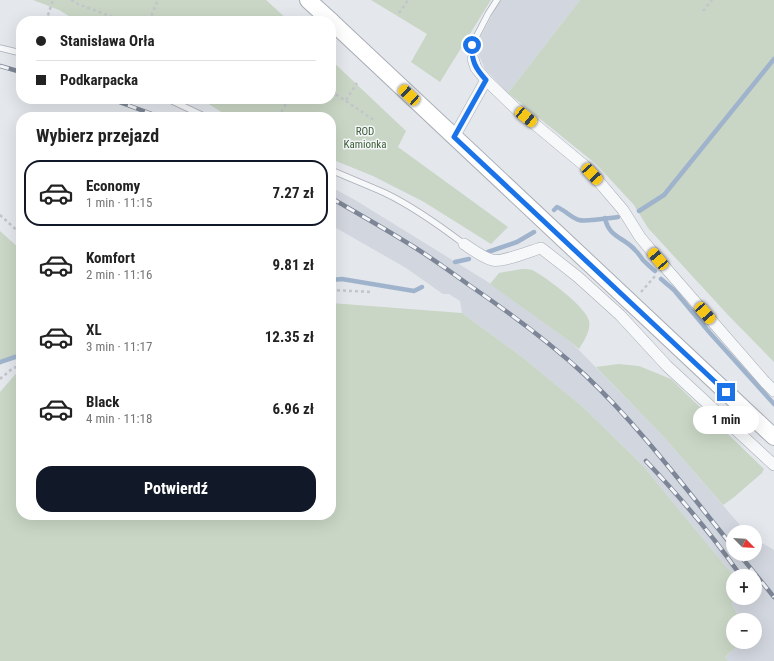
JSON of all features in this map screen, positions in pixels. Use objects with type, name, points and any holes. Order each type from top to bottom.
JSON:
[{"type":"main road","points":[[308,0],[326,16]]},
{"type":"main road","points":[[336,26],[774,437]]},
{"type":"street","points":[[473,59],[476,68],[486,80],[514,107],[585,166],[614,198],[640,237],[664,266],[774,391]]},
{"type":"street","points":[[454,137],[486,80]]},
{"type":"street","points":[[464,244],[493,261],[502,260],[541,248],[578,277],[620,315],[667,366],[774,465]]},
{"type":"lane","points":[[473,59],[472,45],[497,0]]},
{"type":"lane","points":[[0,48],[16,52]]},
{"type":"lane","points":[[179,104],[195,112]]},
{"type":"lane","points":[[336,172],[385,193],[411,207],[437,223],[464,244]]},
{"type":"path","points":[[48,16],[53,0]]},
{"type":"path","points":[[71,0],[110,16]]},
{"type":"path","points":[[151,16],[158,0]]},
{"type":"path","points":[[399,13],[408,0]]},
{"type":"path","points":[[703,11],[712,0]]},
{"type":"path","points":[[346,100],[357,84]]},
{"type":"path","points":[[336,94],[374,120]]},
{"type":"path","points":[[0,215],[16,229]]},
{"type":"path","points":[[636,296],[664,266]]},
{"type":"path","points":[[336,290],[372,292]]},
{"type":"path","points":[[0,379],[16,367]]},
{"type":"shaded area","points":[[501,0],[580,0],[508,93],[485,69],[477,51],[478,42]]},
{"type":"shaded area","points":[[336,190],[488,282],[572,343],[664,437],[740,525],[726,525],[726,561],[762,561],[762,543],[774,550],[774,661],[728,661],[725,657],[734,649],[762,649],[762,613],[737,613],[732,605],[762,605],[762,569],[728,569],[643,466],[584,408],[522,357],[462,313],[460,301],[449,294],[443,294],[406,268],[336,228]]},
{"type":"green space","points":[[33,0],[266,0],[284,16],[69,16],[59,10]]},
{"type":"green space","points":[[371,0],[491,0],[440,82],[411,62],[427,34]]},
{"type":"green space","points":[[580,0],[774,0],[774,362],[729,316],[648,228],[634,205],[596,164],[508,93]]},
{"type":"green space","name":"ROD Kamionka","points":[[336,65],[406,131],[398,147],[508,227],[491,244],[424,202],[373,176],[336,161],[336,112],[221,112],[209,104],[336,104]]},
{"type":"green space","points":[[0,231],[16,245],[16,355],[0,365]]},
{"type":"green space","points":[[522,269],[533,270],[548,280],[574,301],[586,315],[589,321],[589,328],[587,336],[579,349],[490,284],[499,273]]},
{"type":"green space","points":[[336,303],[462,313],[522,357],[584,408],[643,466],[728,569],[726,569],[726,605],[732,605],[737,613],[726,613],[726,649],[734,649],[725,657],[728,661],[0,661],[0,392],[16,374],[16,520],[336,520]]},
{"type":"green space","points":[[618,364],[639,366],[671,379],[764,469],[762,473],[723,505],[664,437],[596,367]]},
{"type":"waterway","points":[[639,211],[664,195],[774,59]]},
{"type":"waterway","points":[[554,210],[557,207],[573,218],[579,220],[618,217]]},
{"type":"waterway","points":[[605,218],[610,230],[631,246],[655,271]]},
{"type":"waterway","points":[[488,252],[517,242],[534,232]]},
{"type":"waterway","points":[[455,262],[469,259]]},
{"type":"waterway","points":[[336,280],[342,279],[414,291],[422,287]]},
{"type":"waterway","points":[[661,279],[674,290],[710,333],[774,404]]},
{"type":"waterway","points":[[0,362],[16,357]]},
{"type":"railway","points":[[0,66],[16,71]]},
{"type":"railway","points":[[125,104],[146,112]]},
{"type":"railway","points":[[336,201],[394,234],[435,261],[543,339],[585,375],[625,416],[680,480],[726,538]]},
{"type":"railway","points":[[646,461],[694,515],[736,569]]},
{"type":"railway","points":[[745,561],[774,597]]},
{"type":"route","points":[[472,45],[473,59],[476,68],[486,80],[454,137],[726,392]]}]
